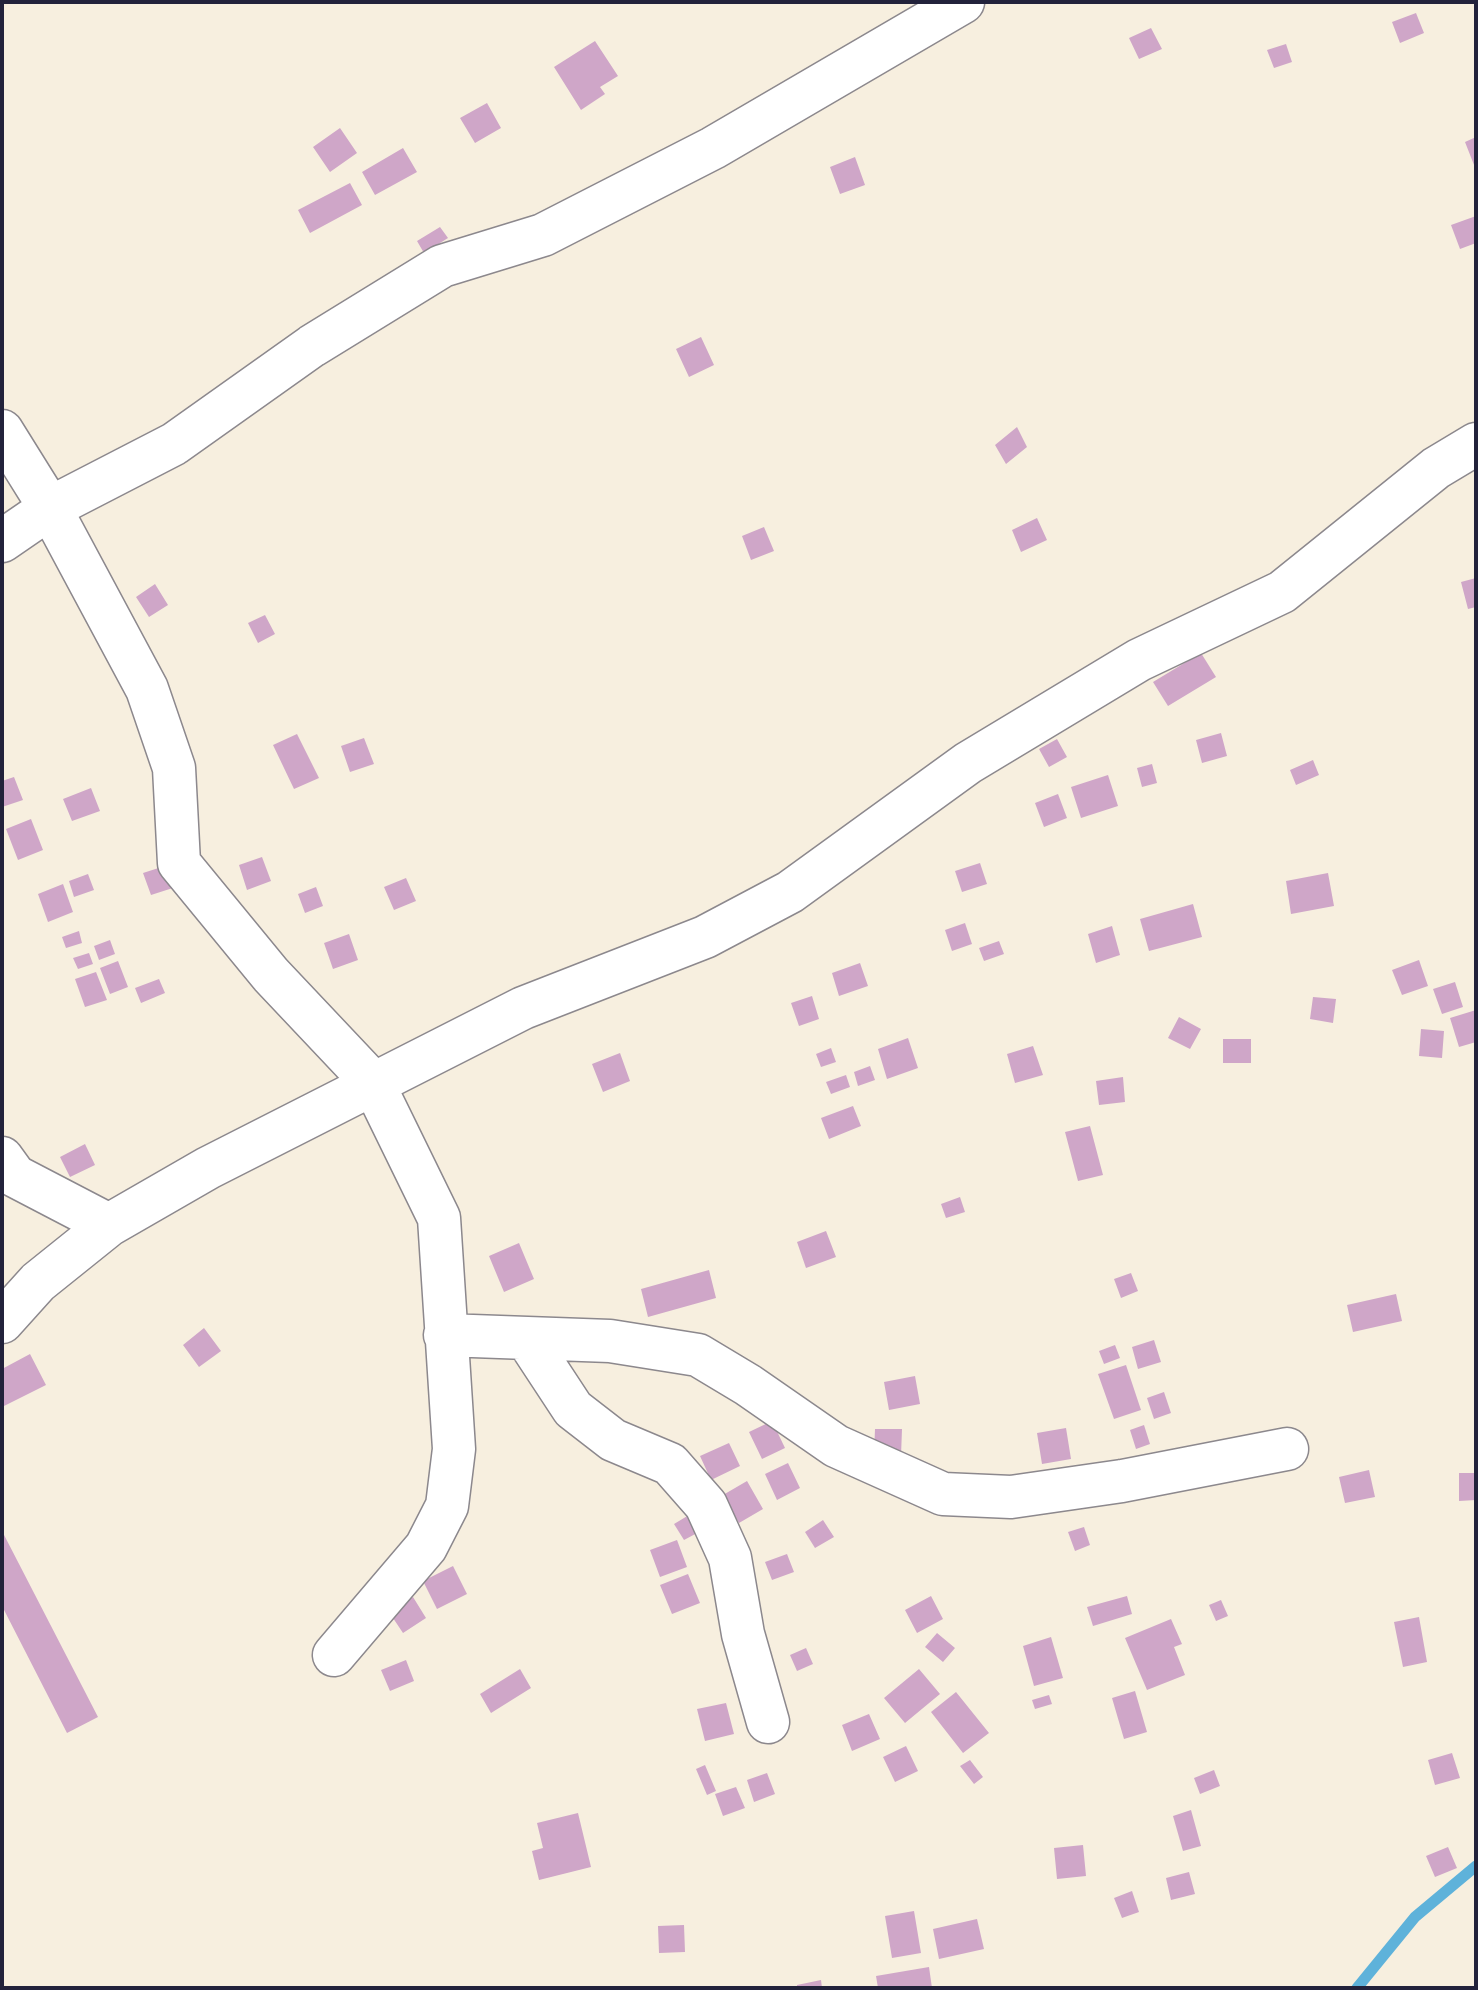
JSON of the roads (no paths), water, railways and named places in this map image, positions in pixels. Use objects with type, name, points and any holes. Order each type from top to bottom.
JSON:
[{"type":"street","points":[[2,541],[50,508],[174,444],[312,346],[442,266],[543,235],[713,148],[963,2]]},
{"type":"street","points":[[2,431],[50,508],[147,689],[174,768],[179,863],[271,975],[373,1083],[439,1218],[454,1449],[447,1506],[426,1547],[334,1655]]},
{"type":"street","points":[[2,1322],[38,1282],[109,1225],[208,1168],[523,1008],[705,937],[790,892],[968,763],[1139,660],[1282,592],[1436,468],[1476,444]]},
{"type":"street","points":[[2,1158],[15,1176],[109,1225]]},
{"type":"street","points":[[445,1335],[610,1341],[698,1355],[748,1385],[836,1446],[943,1494],[1011,1497],[1122,1481],[1287,1449]]},
{"type":"street","points":[[527,1339],[573,1409],[613,1440],[670,1464],[706,1505],[730,1558],[743,1634],[768,1722]]},
{"type":"waterway","points":[[1357,1988],[1415,1917],[1476,1866]]}]
